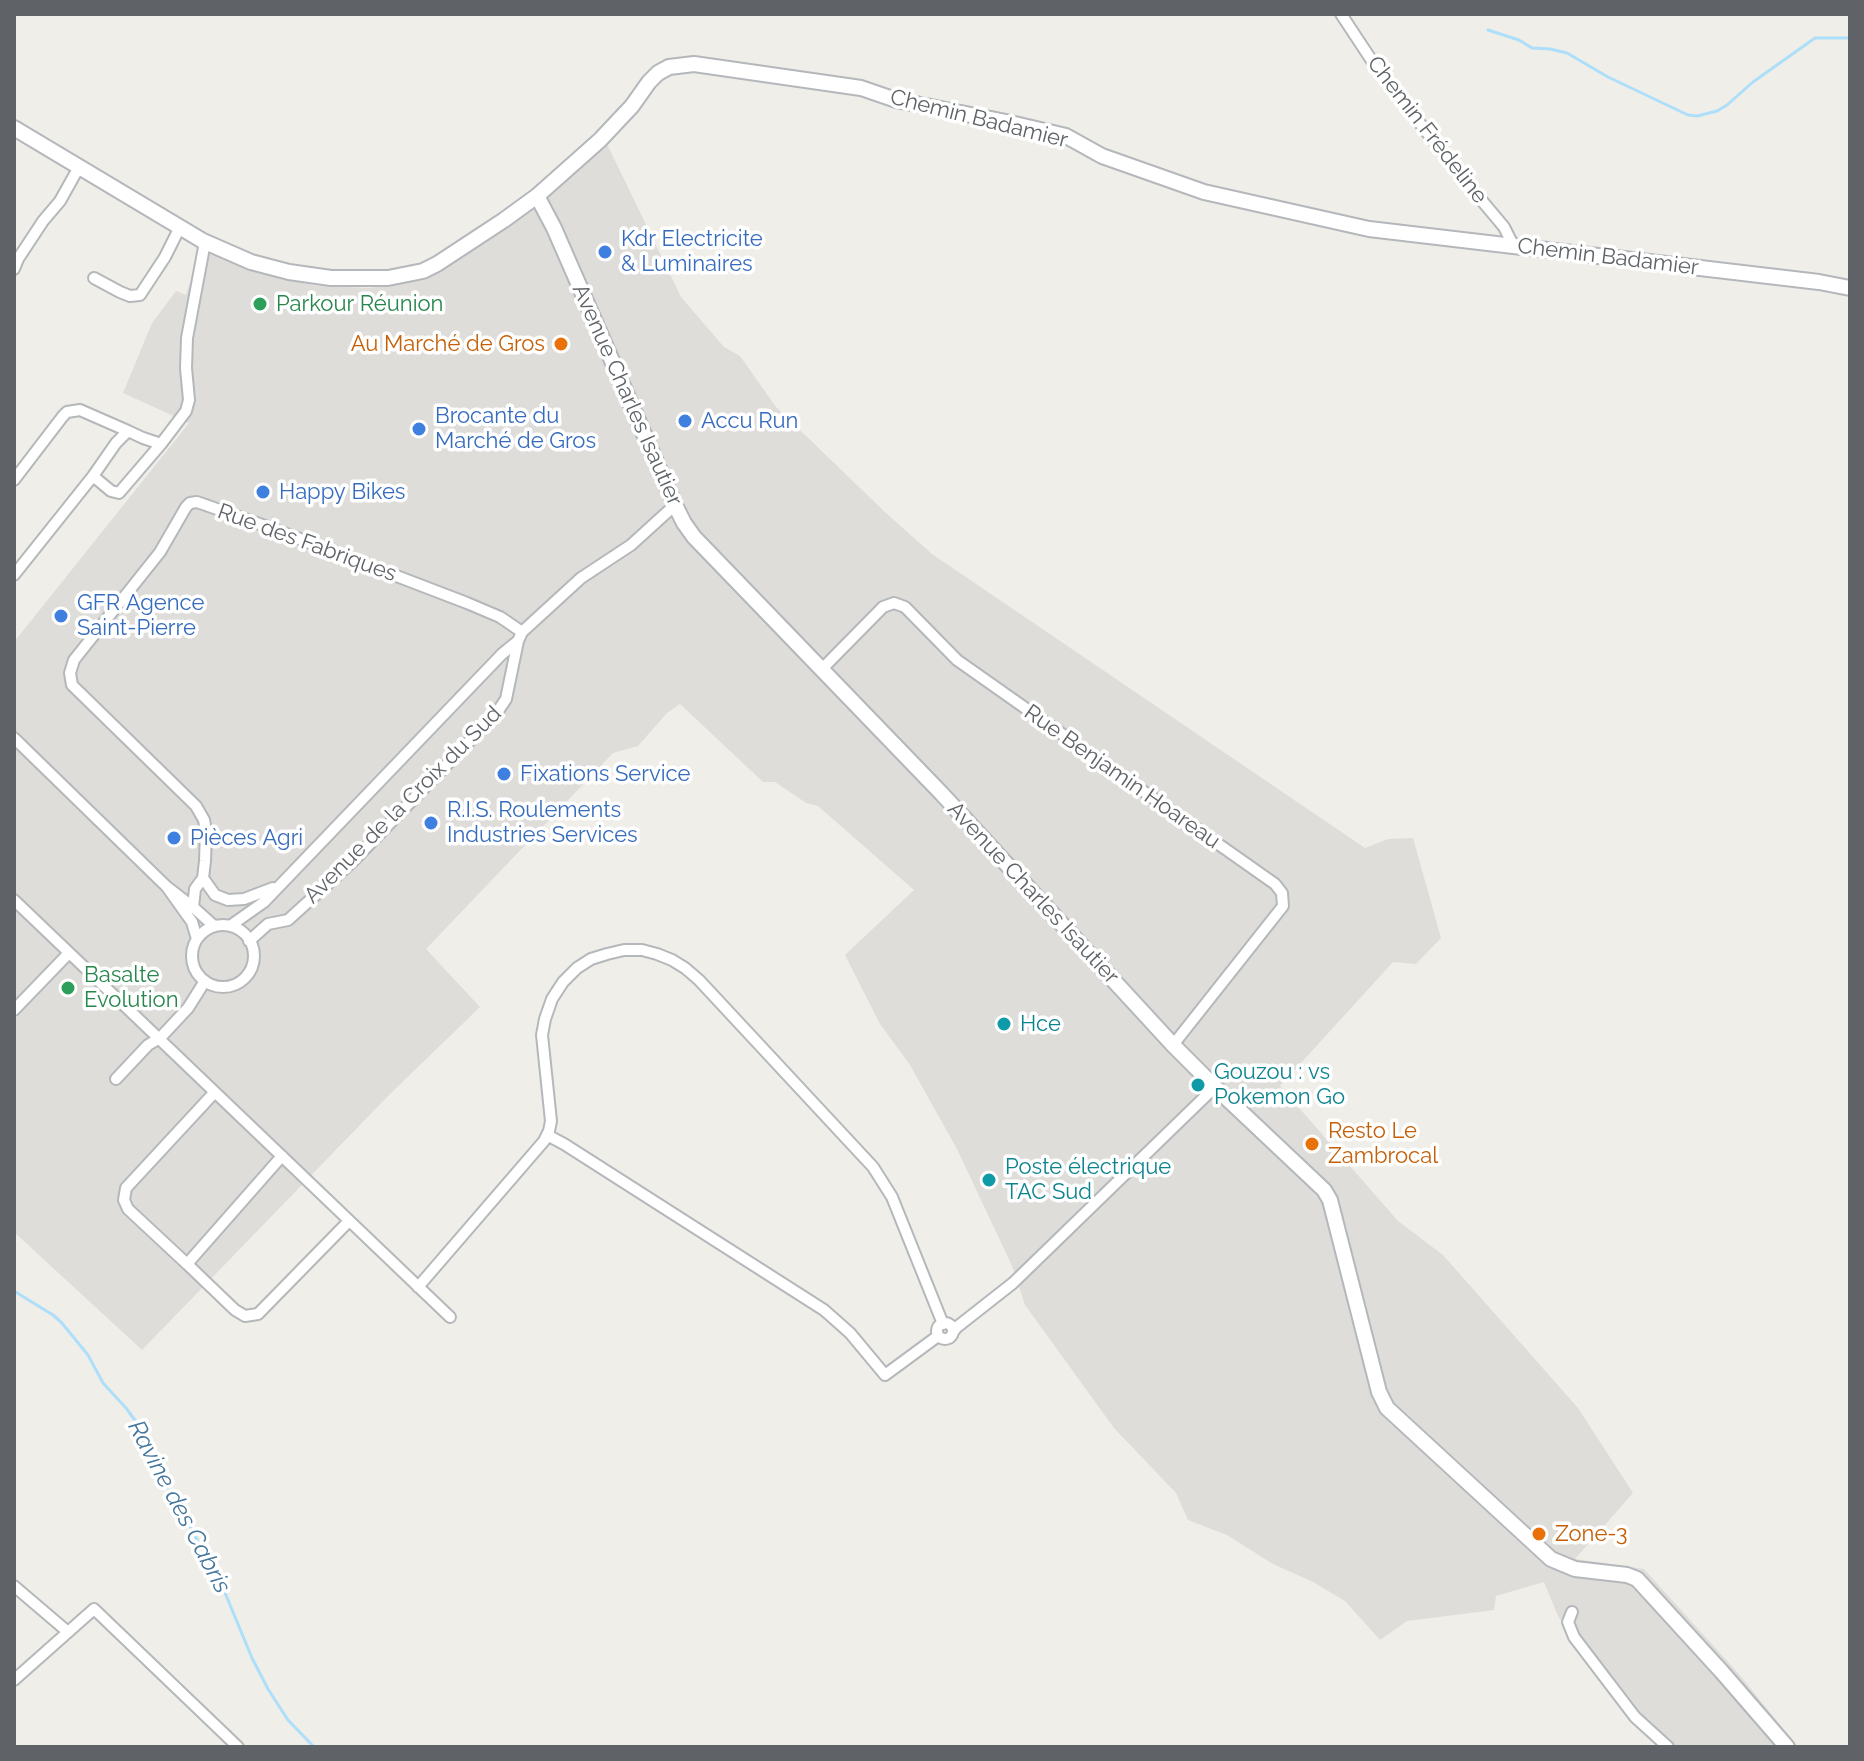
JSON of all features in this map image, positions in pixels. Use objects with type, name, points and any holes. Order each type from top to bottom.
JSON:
[{"type":"street","name":"Chemin Frédeline","points":[[1341,14],[1376,67],[1504,227],[1513,245]]},
{"type":"street","name":"Chemin Badamier","points":[[14,128],[205,242],[251,262],[331,278],[388,278],[423,271],[437,264],[537,196],[600,140],[658,73],[669,67],[694,64],[861,88],[896,100],[1066,136],[1102,156],[1204,192],[1369,229],[1850,288]]},
{"type":"street","points":[[14,269],[79,167]]},
{"type":"street","name":"Avenue Charles Isautier","points":[[537,196],[554,228],[675,505],[694,537],[942,794],[1173,1045],[1324,1190],[1330,1200],[1379,1392],[1387,1408],[1551,1559],[1575,1569],[1637,1579],[1787,1747]]},
{"type":"street","points":[[94,278],[130,296],[140,295],[180,227]]},
{"type":"street","points":[[93,476],[111,491],[119,493],[186,411],[189,400],[187,338],[205,242]]},
{"type":"street","points":[[14,480],[67,412],[80,410],[161,444]]},
{"type":"street","points":[[14,575],[128,431]]},
{"type":"street","name":"Rue des Fabriques","points":[[193,907],[195,889],[203,878],[204,820],[196,806],[72,685],[70,673],[74,660],[160,552],[190,503],[197,502],[271,528],[467,603],[500,617],[520,636]]},
{"type":"street","points":[[520,636],[581,578],[631,545],[675,505]]},
{"type":"street","name":"Rue Benjamin Hoareau","points":[[821,670],[883,607],[894,603],[905,607],[957,660],[1275,884],[1282,893],[1283,906],[1173,1045]]},
{"type":"street","name":"Avenue de la Croix du Sud","points":[[230,926],[264,902],[520,636]]},
{"type":"street","name":"Avenue de la Croix du Sud","points":[[249,941],[268,924],[288,920],[353,861],[496,714],[506,699],[520,636]]},
{"type":"street","points":[[14,738],[167,887],[214,926]]},
{"type":"street","points":[[203,878],[215,895],[228,900],[261,894],[281,883]]},
{"type":"street","points":[[167,887],[192,922],[197,939]]},
{"type":"street","points":[[14,900],[450,1317]]},
{"type":"street","points":[[214,926],[230,926],[241,931],[249,941],[253,953],[252,965],[241,980],[224,986],[211,984],[193,965],[192,951],[197,939],[214,926]]},
{"type":"street","points":[[418,1287],[547,1135],[551,1121],[542,1035],[552,999],[563,982],[591,959],[615,952],[642,950],[672,960],[699,980],[873,1167],[892,1197],[947,1326]]},
{"type":"street","points":[[14,1010],[69,953]]},
{"type":"street","points":[[116,1079],[188,1008],[205,981]]},
{"type":"street","points":[[547,1135],[824,1310],[850,1333],[885,1375],[938,1336],[938,1329],[957,1327],[1020,1277],[1215,1087]]},
{"type":"street","points":[[214,1093],[126,1188],[124,1200],[128,1209],[245,1316],[258,1314],[349,1221]]},
{"type":"street","points":[[187,1264],[282,1156]]},
{"type":"street","points":[[14,1586],[68,1632]]},
{"type":"street","points":[[14,1680],[94,1609],[238,1747]]},
{"type":"street","points":[[1572,1612],[1568,1622],[1574,1637],[1635,1717],[1668,1747]]},
{"type":"shaded area","points":[[607,144],[681,297],[724,347],[740,356],[776,407],[932,554],[1365,848],[1388,839],[1413,838],[1441,938],[1416,964],[1393,962],[1280,1086],[1398,1221],[1443,1255],[1578,1408],[1633,1493],[1575,1559],[1644,1569],[1738,1673],[1798,1747],[1667,1747],[1638,1727],[1558,1616],[1544,1582],[1496,1596],[1494,1610],[1407,1621],[1380,1640],[1345,1601],[1273,1564],[1227,1535],[1188,1520],[1176,1493],[1114,1428],[1025,1305],[1013,1268],[957,1149],[910,1065],[880,1024],[845,955],[914,890],[818,806],[806,803],[775,782],[763,782],[680,704],[667,713],[638,746],[613,753],[426,949],[480,1007],[389,1095],[142,1350],[14,1232],[14,642],[189,423],[123,393],[152,323],[176,291],[186,295],[201,247],[252,270],[319,286],[370,288],[425,280],[486,242]]},
{"type":"waterway","points":[[1488,30],[1519,40],[1532,48],[1567,53],[1608,77],[1688,115],[1697,116],[1727,105],[1753,82],[1815,38],[1850,38]]},
{"type":"waterway","name":"Ravine des Cabris","points":[[14,1291],[61,1322],[88,1355],[103,1383],[137,1423],[153,1467],[173,1495],[223,1588],[268,1689],[288,1720],[314,1747]]},
{"type":"place","name":"Kdr Electricite & Luminaires","points":[[605,252]]},
{"type":"place","name":"Parkour Réunion","points":[[260,304]]},
{"type":"place","name":"Au Marché de Gros","points":[[561,344]]},
{"type":"place","name":"Accu Run","points":[[685,421]]},
{"type":"place","name":"Brocante du Marché de Gros","points":[[419,429]]},
{"type":"place","name":"Happy Bikes","points":[[263,492]]},
{"type":"place","name":"GFR Agence Saint-Pierre","points":[[61,616]]},
{"type":"place","name":"Fixations Service","points":[[504,774]]},
{"type":"place","name":"R.I.S. Roulements Industries Services","points":[[431,823]]},
{"type":"place","name":"Pièces Agri","points":[[174,838]]},
{"type":"place","name":"Basalte Evolution","points":[[68,988]]},
{"type":"place","name":"Hce","points":[[1004,1024]]},
{"type":"place","name":"Gouzou : vs Pokemon Go","points":[[1198,1085]]},
{"type":"place","name":"Resto Le Zambrocal","points":[[1312,1144]]},
{"type":"place","name":"Poste électrique TAC Sud","points":[[989,1180]]},
{"type":"place","name":"Zone-3","points":[[1539,1534]]}]
